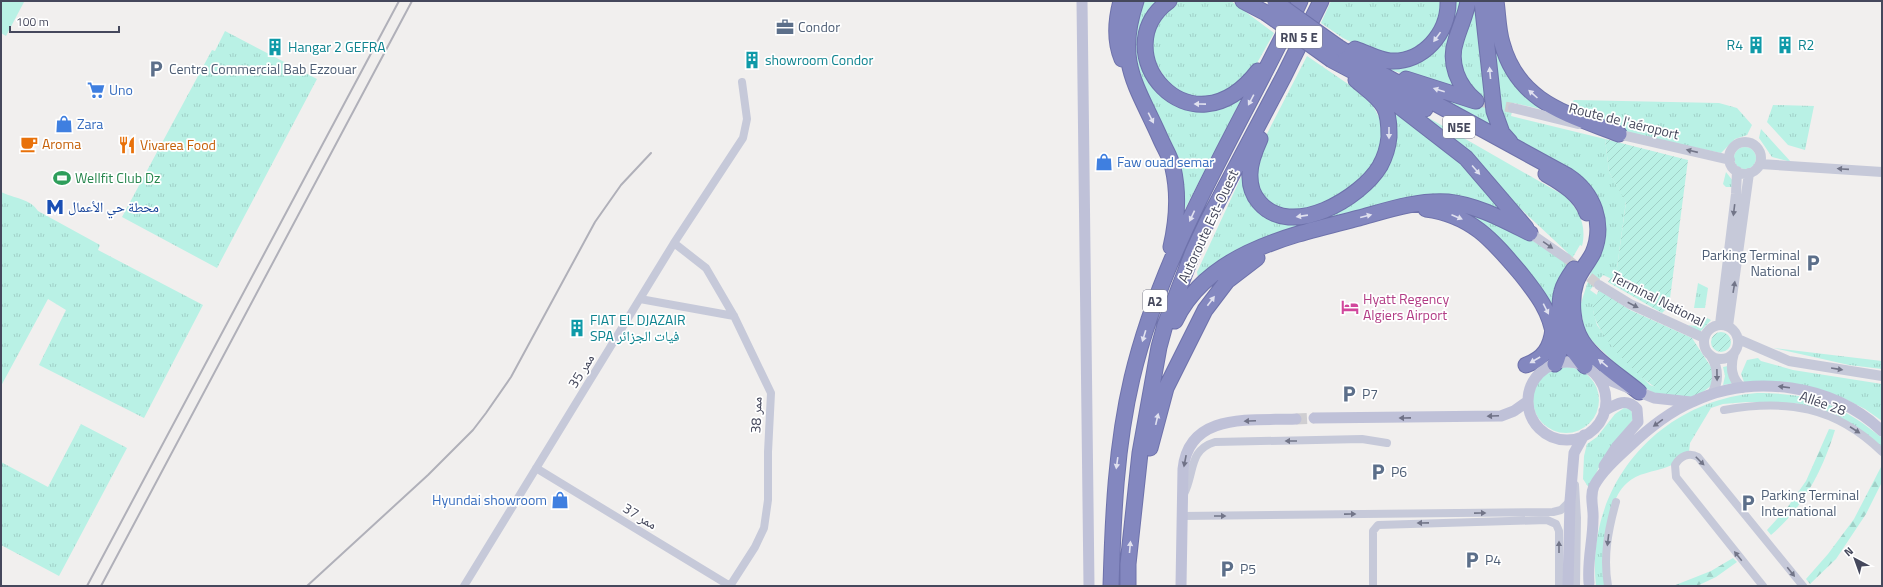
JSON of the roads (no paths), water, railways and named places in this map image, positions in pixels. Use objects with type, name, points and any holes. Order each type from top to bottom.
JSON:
[{"type":"highway","points":[[1121,1],[1118,13],[1116,35],[1120,54],[1173,168],[1177,208],[1175,228],[1155,301]]},
{"type":"highway","points":[[1136,1],[1129,23],[1127,50],[1130,70],[1140,96]]},
{"type":"highway","points":[[1169,1],[1151,22],[1144,41],[1145,53],[1154,76],[1172,96],[1184,102],[1196,105],[1216,104],[1236,94],[1247,86],[1282,40]]},
{"type":"highway","points":[[1243,1],[1266,13]]},
{"type":"highway","name":"RN 5 E","points":[[1250,1],[1266,13],[1335,53],[1374,70]]},
{"type":"highway","name":"RN 5 E","points":[[1275,1],[1360,76]]},
{"type":"highway","name":"Autoroute Est-Ouest","points":[[1111,586],[1117,465],[1132,378],[1155,301],[1176,250],[1210,177],[1282,40],[1300,1]]},
{"type":"highway","name":"Autoroute Est-Ouest","points":[[1128,586],[1133,511],[1140,454],[1159,347],[1193,252],[1321,1]]},
{"type":"highway","points":[[1284,76],[1256,149],[1250,178],[1253,191],[1265,207],[1279,215],[1295,217],[1317,213],[1348,198],[1375,173],[1384,158],[1388,146],[1388,125],[1384,107],[1335,53],[1352,48],[1385,60],[1396,61],[1412,57],[1427,49],[1441,32],[1446,19],[1448,1]]},
{"type":"highway","name":"N5E","points":[[1374,70],[1476,101],[1461,84],[1454,63],[1455,40],[1464,18],[1468,1]]},
{"type":"highway","points":[[1482,1],[1494,111],[1502,133],[1515,147]]},
{"type":"highway","points":[[1496,1],[1500,34],[1505,52],[1513,69],[1525,86],[1550,107],[1619,134]]},
{"type":"highway","name":"N5E","points":[[1374,70],[1515,147],[1559,176]]},
{"type":"highway","name":"N5E","points":[[1360,76],[1559,176]]},
{"type":"highway","name":"N5E","points":[[1360,76],[1460,153],[1530,233]]},
{"type":"highway","points":[[1559,176],[1575,180],[1586,192],[1594,206],[1597,222],[1595,246],[1589,261],[1578,277],[1574,290],[1573,316],[1582,341],[1589,351],[1639,392]]},
{"type":"highway","points":[[1553,365],[1562,338],[1562,291],[1568,277],[1587,248],[1589,233],[1589,221],[1582,203],[1559,176]]},
{"type":"highway","points":[[1151,396],[1170,336],[1179,314],[1192,295],[1208,278],[1231,262],[1261,247],[1341,222],[1413,204],[1434,202],[1464,205],[1491,214],[1530,233]]},
{"type":"highway","points":[[1391,209],[1410,208],[1437,210],[1463,220],[1478,229],[1499,247],[1537,294],[1547,312],[1553,329],[1553,365]]},
{"type":"highway","points":[[1133,511],[1166,388],[1208,304],[1227,282],[1249,263],[1266,253],[1341,222]]},
{"type":"highway","points":[[1574,302],[1572,308],[1571,337],[1573,350],[1590,371]]},
{"type":"highway","points":[[1526,365],[1537,360],[1546,352],[1551,342],[1553,329]]},
{"type":"main road","points":[[1082,1],[1089,586]]},
{"type":"main road","points":[[1584,435],[1565,439],[1547,434],[1533,420],[1528,401],[1534,382],[1541,372],[1553,365],[1570,362],[1639,392],[1662,400],[1691,402]]},
{"type":"main road","points":[[1568,586],[1570,501],[1575,449],[1584,435],[1597,425],[1604,410],[1606,400],[1604,389],[1590,371]]},
{"type":"main road","points":[[1594,486],[1614,462],[1636,440],[1662,420],[1691,402],[1712,394],[1742,388],[1779,387],[1816,394],[1850,408],[1882,431]]},
{"type":"main road","points":[[1314,418],[1501,416],[1514,411],[1528,401]]},
{"type":"main road","points":[[1589,583],[1588,556],[1593,524],[1592,501],[1594,486],[1612,453],[1638,422],[1637,409],[1630,404],[1617,403],[1604,410]]},
{"type":"main road","points":[[1181,586],[1181,498],[1184,461],[1186,453],[1195,439],[1204,430],[1223,423],[1296,419]]},
{"type":"street","name":"ممر 35","points":[[464,586],[674,243],[743,138],[747,119],[742,82]]},
{"type":"street","name":"Route de l'aéroport","points":[[1513,108],[1730,160]]},
{"type":"street","points":[[1743,143],[1748,143],[1758,149],[1761,156],[1760,164],[1756,170],[1749,173],[1743,174],[1737,171],[1730,160],[1734,147],[1743,143]]},
{"type":"street","points":[[1760,164],[1882,172]]},
{"type":"street","points":[[1724,325],[1737,171]]},
{"type":"street","points":[[1724,325],[1749,173]]},
{"type":"street","name":"N5E","points":[[1530,233],[1566,258]]},
{"type":"street","name":"ممر 38","points":[[674,243],[706,268],[734,316],[771,393],[768,452],[768,500],[764,528],[755,547],[730,586]]},
{"type":"street","name":"Terminal National","points":[[1599,285],[1630,304],[1704,338]]},
{"type":"street","points":[[640,299],[734,316]]},
{"type":"street","points":[[1712,394],[1717,375],[1717,368],[1705,348],[1704,338],[1708,330],[1724,325],[1735,331],[1738,339],[1731,370],[1735,380],[1742,388]]},
{"type":"street","points":[[1738,339],[1774,356],[1793,362],[1882,376]]},
{"type":"street","points":[[1711,356],[1715,358],[1725,358],[1734,353]]},
{"type":"street","name":"Allée 28","points":[[1724,410],[1766,404],[1785,405],[1808,409],[1830,416],[1851,427],[1882,452]]},
{"type":"street","points":[[1181,498],[1190,480],[1196,454],[1211,443],[1219,441],[1362,439],[1387,443]]},
{"type":"street","points":[[1763,586],[1676,477],[1675,465],[1683,456],[1691,455],[1698,457],[1803,586]]},
{"type":"street","points":[[1573,466],[1577,518],[1576,586]]},
{"type":"street","name":"ممر 37","points":[[536,468],[730,586]]},
{"type":"street","points":[[1181,516],[1553,512],[1561,510],[1570,501]]},
{"type":"street","points":[[1608,586],[1606,558],[1607,544],[1616,502]]},
{"type":"street","points":[[1373,586],[1372,531],[1378,525],[1547,520],[1556,524],[1559,531],[1559,586]]},
{"type":"tunnel","points":[[1476,101],[1513,108]]},
{"type":"tunnel","points":[[1566,258],[1599,285]]},
{"type":"tunnel","points":[[1296,419],[1314,418]]},
{"type":"railway","points":[[87,586],[399,1]]},
{"type":"railway","points":[[101,586],[412,1]]},
{"type":"railway","points":[[307,586],[428,475],[473,430],[511,377],[595,222],[621,185],[651,153]]},
{"type":"place","name":"Condor","points":[[785,27]]},
{"type":"place","name":"R4","points":[[1756,45]]},
{"type":"place","name":"R2","points":[[1785,45]]},
{"type":"place","name":"Hangar 2 GEFRA","points":[[275,47]]},
{"type":"place","name":"showroom Condor","points":[[752,60]]},
{"type":"place","name":"Centre Commercial Bab Ezzouar","points":[[156,69]]},
{"type":"place","name":"Uno","points":[[96,90]]},
{"type":"place","name":"Zara","points":[[64,124]]},
{"type":"place","name":"Aroma","points":[[29,144]]},
{"type":"place","name":"Vivarea Food","points":[[127,145]]},
{"type":"place","name":"Faw ouad semar","points":[[1104,162]]},
{"type":"place","name":"Wellfit Club Dz","points":[[62,178]]},
{"type":"place","name":"محطة حي الأعمال","points":[[55,207]]},
{"type":"place","name":"Parking Terminal National","points":[[1813,263]]},
{"type":"place","name":"Hyatt Regency Algiers Airport","points":[[1350,307]]},
{"type":"place","name":"FIAT EL DJAZAIR SPA فيات الجزائر","points":[[577,328]]},
{"type":"place","name":"P7","points":[[1349,394]]},
{"type":"place","name":"P6","points":[[1378,472]]},
{"type":"place","name":"Hyundai showroom","points":[[560,500]]},
{"type":"place","name":"Parking Terminal International","points":[[1748,503]]},
{"type":"place","name":"P4","points":[[1472,560]]},
{"type":"place","name":"P5","points":[[1227,569]]}]
